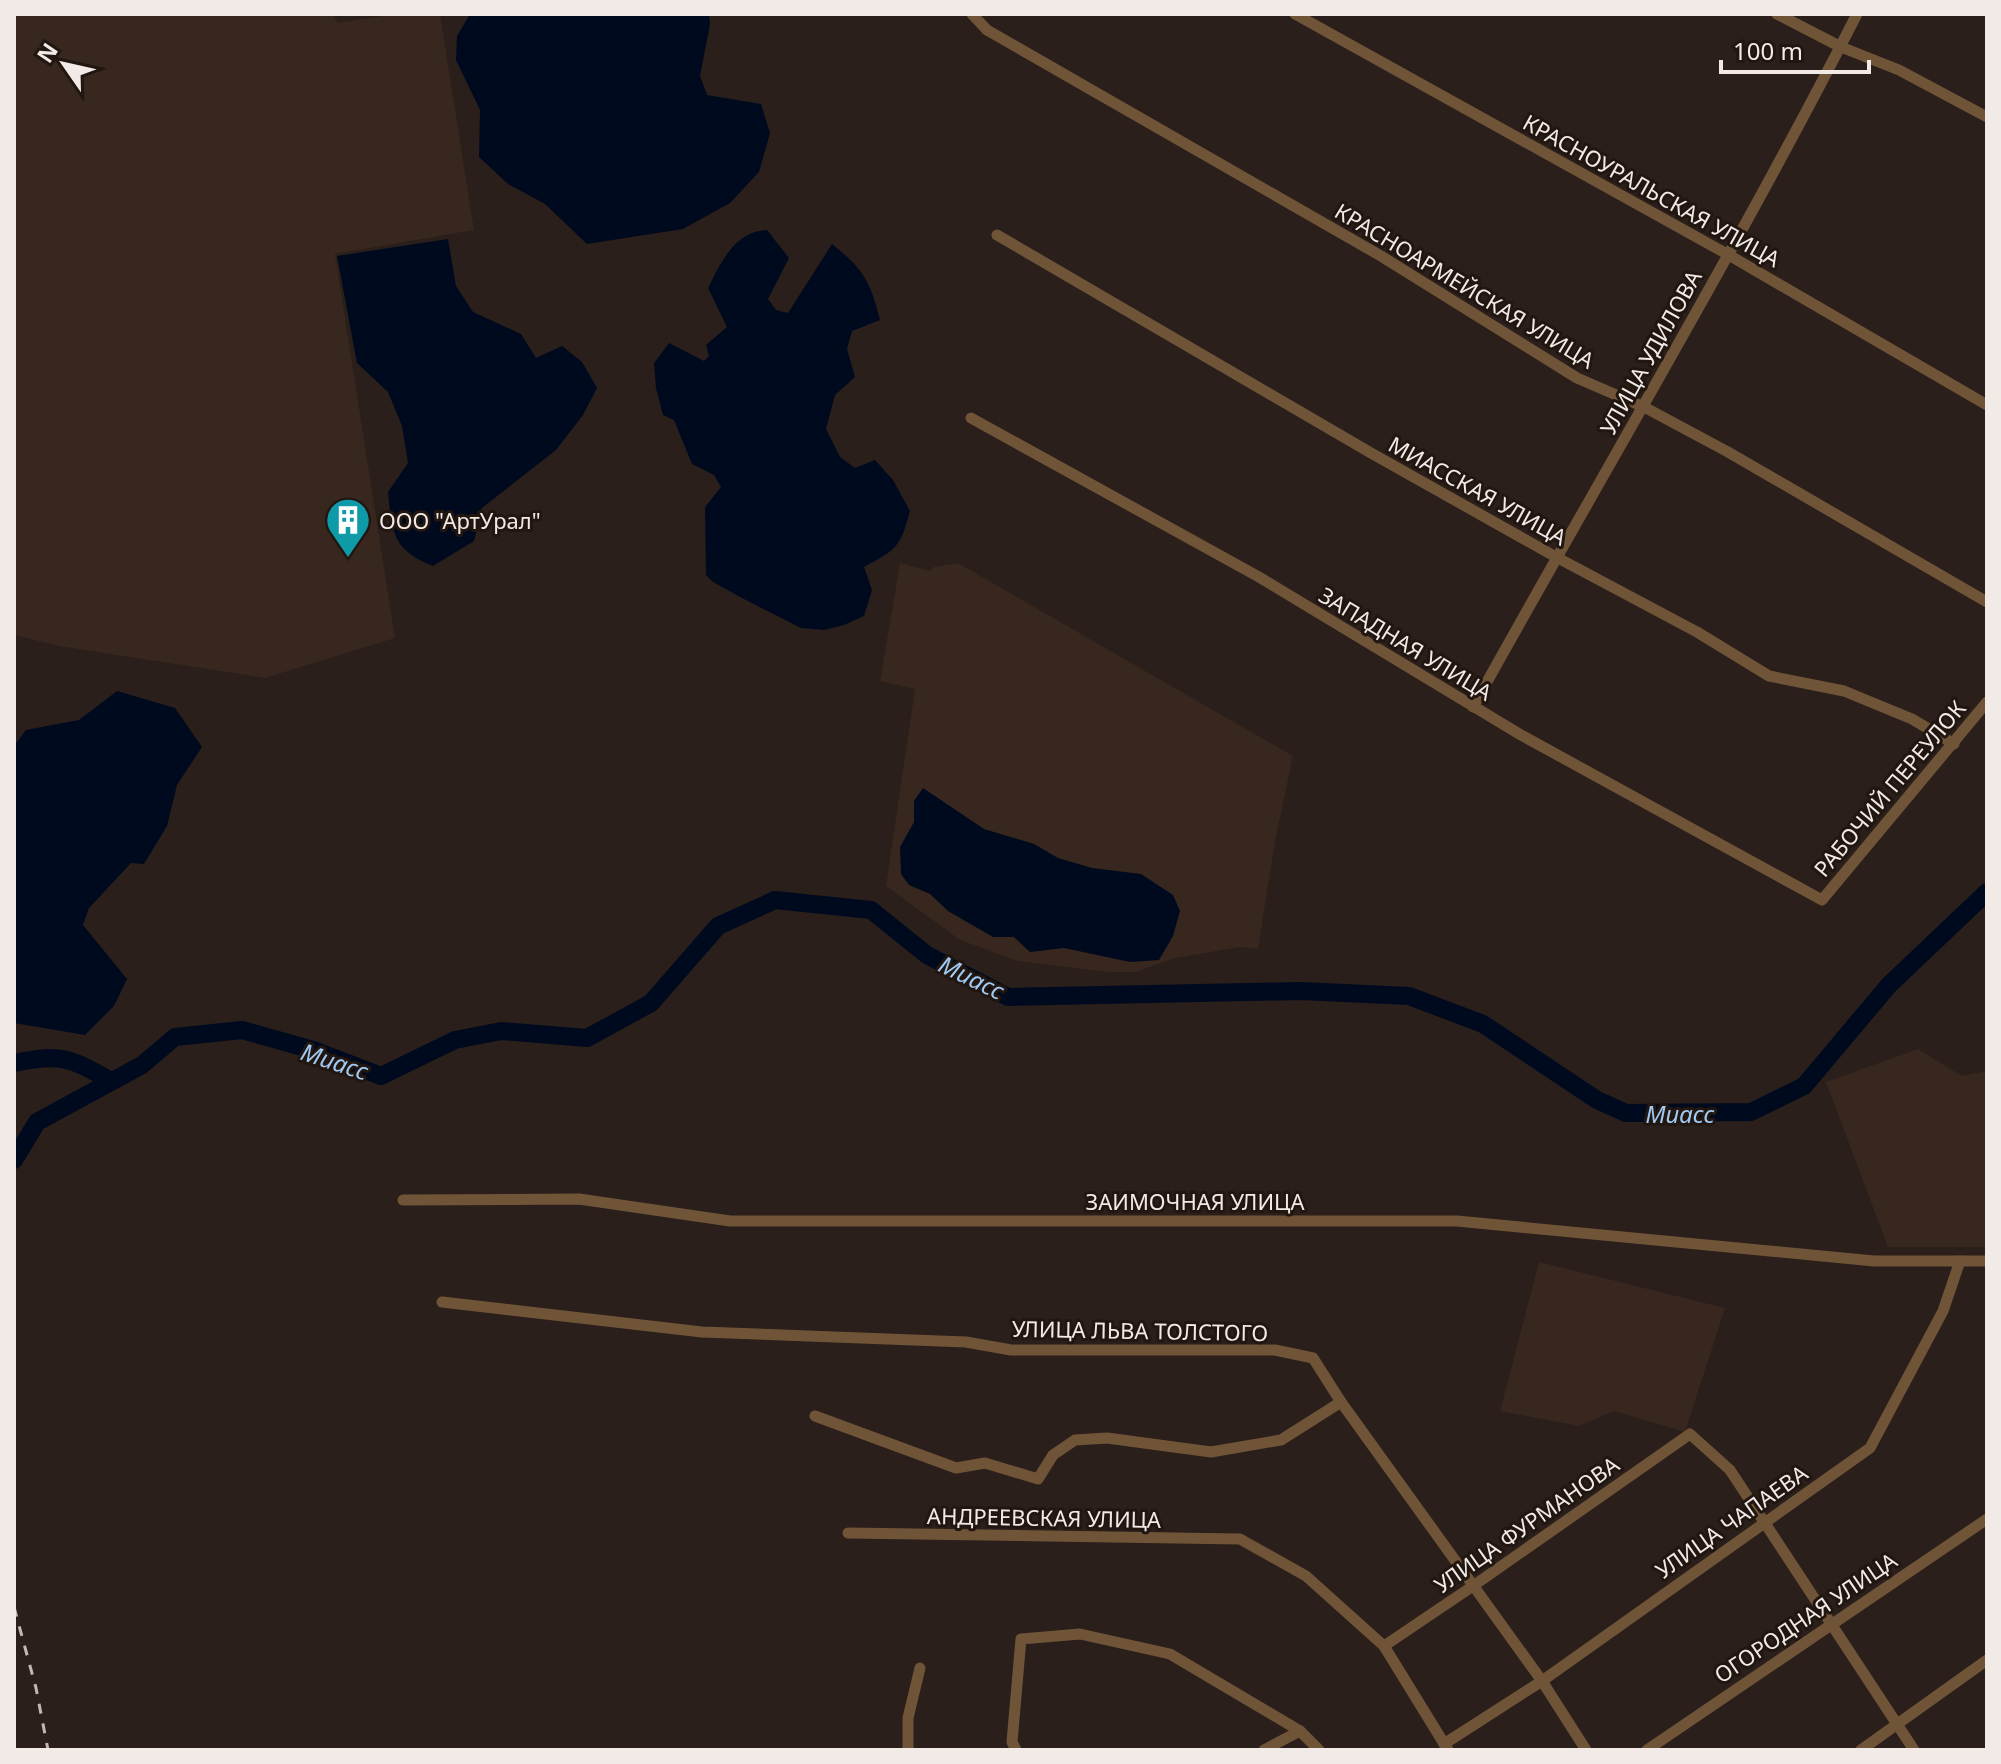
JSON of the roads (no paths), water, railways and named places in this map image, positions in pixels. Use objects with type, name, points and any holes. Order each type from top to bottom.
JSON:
[{"type":"street","name":"КРАСНОАРМЕЙСКАЯ УЛИЦА","points":[[972,14],[1000,38],[1381,256],[1577,378],[1644,407],[1728,452],[1987,602]]},
{"type":"street","name":"КРАСНОУРАЛЬСКАЯ УЛИЦА","points":[[1295,14],[1727,254],[1987,405]]},
{"type":"street","points":[[1777,14],[1841,47],[1899,70],[1987,117]]},
{"type":"street","name":"УЛИЦА УДИЛОВА","points":[[1473,707],[1644,407],[1857,14]]},
{"type":"street","name":"МИАССКАЯ УЛИЦА","points":[[997,235],[1556,557],[1697,632],[1769,676],[1844,691],[1912,719],[1954,744]]},
{"type":"street","name":"ЗАПАДНАЯ УЛИЦА","points":[[971,418],[1259,577],[1473,707],[1822,900]]},
{"type":"street","name":"РАБОЧИЙ ПЕРЕУЛОК","points":[[1822,900],[1987,702]]},
{"type":"street","name":"ЗАИМОЧНАЯ УЛИЦА","points":[[403,1200],[579,1199],[730,1221],[1457,1221],[1874,1261],[1987,1261]]},
{"type":"street","name":"УЛИЦА ЧАПАЕВА","points":[[1446,1747],[1870,1448],[1943,1311],[1960,1261]]},
{"type":"street","name":"УЛИЦА ЛЬВА ТОЛСТОГО","points":[[442,1302],[702,1332],[966,1342],[1011,1350],[1275,1350],[1313,1358],[1341,1402],[1542,1681],[1586,1750]]},
{"type":"street","points":[[815,1416],[956,1468],[985,1463],[1038,1479],[1053,1455],[1075,1440],[1107,1438],[1211,1452],[1281,1440],[1341,1402]]},
{"type":"street","name":"УЛИЦА ФУРМАНОВА","points":[[1384,1646],[1690,1434],[1730,1470],[1763,1522]]},
{"type":"street","name":"ОГОРОДНАЯ УЛИЦА","points":[[1647,1750],[1987,1519]]},
{"type":"street","points":[[1763,1522],[1914,1750]]},
{"type":"street","name":"АНДРЕЕВСКАЯ УЛИЦА","points":[[848,1533],[1240,1539],[1306,1576],[1384,1646]]},
{"type":"street","points":[[1016,1750],[1012,1742],[1021,1639],[1080,1634],[1170,1654],[1300,1731],[1319,1750]]},
{"type":"street","points":[[1384,1646],[1446,1747]]},
{"type":"street","points":[[1861,1750],[1987,1660]]},
{"type":"street","points":[[908,1750],[908,1718],[920,1668]]},
{"type":"street","points":[[1264,1750],[1300,1731]]},
{"type":"water","points":[[470,14],[709,14],[710,24],[700,76],[707,95],[761,104],[770,133],[759,172],[730,203],[683,229],[587,244],[545,204],[508,184],[479,157],[480,110],[456,60],[457,36]]},
{"type":"water","points":[[767,230],[789,258],[768,299],[776,310],[788,313],[832,244],[858,268],[869,285],[880,320],[852,331],[847,349],[855,377],[835,395],[826,429],[840,457],[855,468],[875,460],[893,480],[910,511],[896,546],[864,567],[872,590],[864,616],[824,630],[801,628],[713,582],[706,575],[705,507],[721,487],[714,475],[692,464],[674,420],[663,415],[656,388],[654,363],[669,343],[704,361],[709,356],[706,345],[727,327],[708,288],[724,258],[738,242],[746,236]]},
{"type":"water","points":[[448,239],[456,286],[473,312],[521,334],[536,358],[562,346],[582,362],[597,388],[583,415],[556,450],[482,508],[474,541],[433,566],[409,553],[393,529],[388,492],[408,463],[402,426],[388,392],[357,363],[337,256]]},
{"type":"water","points":[[117,691],[175,708],[202,747],[177,785],[167,826],[144,864],[131,863],[89,908],[83,925],[127,979],[114,1006],[85,1035],[14,1023],[14,746],[26,730],[79,720]]},
{"type":"water","points":[[923,788],[984,829],[1034,844],[1058,858],[1092,868],[1141,874],[1173,895],[1180,911],[1173,936],[1159,960],[1130,962],[1064,948],[1030,952],[1014,937],[993,937],[948,911],[930,894],[909,885],[901,874],[900,847],[914,822],[914,801]]},
{"type":"waterway","name":"Миасс","points":[[14,1160],[37,1122],[142,1065],[175,1037],[242,1030],[313,1050],[381,1076],[455,1040],[501,1031],[587,1038],[651,1003],[718,926],[775,900],[871,910],[927,955],[1008,997],[1301,991],[1409,996],[1483,1024],[1597,1100],[1626,1113],[1751,1112],[1804,1086],[1889,985],[1987,892]]},
{"type":"waterway","points":[[14,1063],[43,1058],[65,1060],[111,1081]]},
{"type":"railway","points":[[14,1607],[36,1688],[48,1750]]},
{"type":"place","name":"ООО \"АртУрал\"","points":[[348,559]]}]
